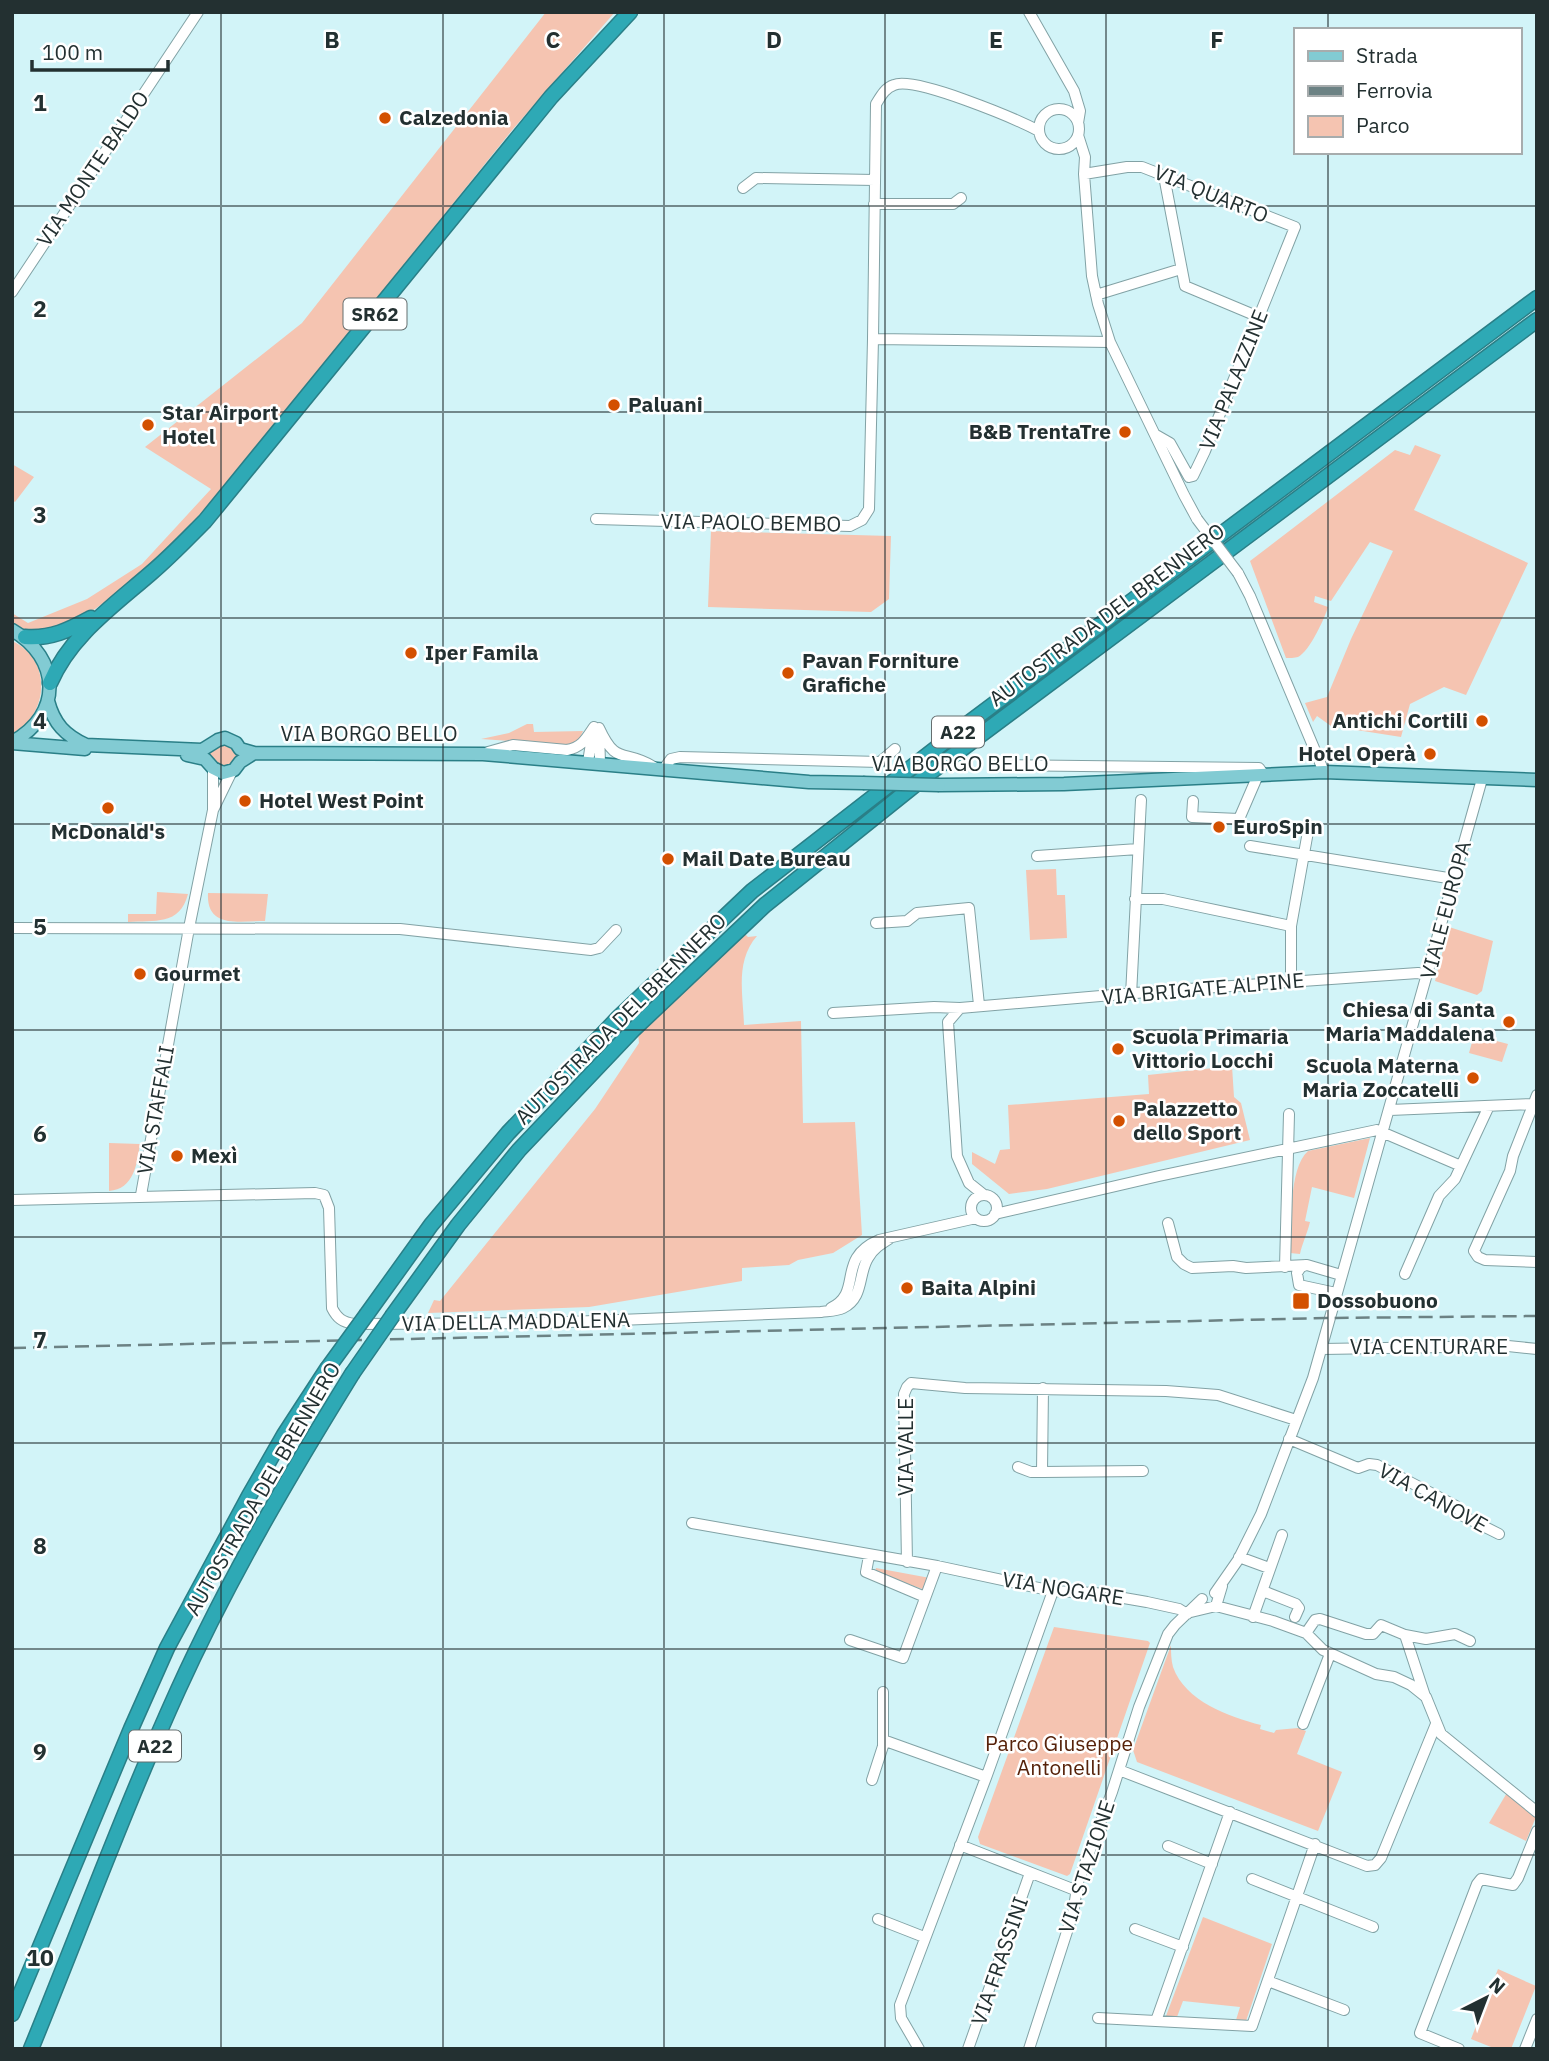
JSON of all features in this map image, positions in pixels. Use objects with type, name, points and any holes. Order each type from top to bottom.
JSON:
[{"type":"highway","name":"SR62","points":[[50,682],[69,647],[205,521],[551,97],[630,12]]},
{"type":"highway","name":"AUTOSTRADA DEL BRENNERO","points":[[12,2014],[167,1648],[254,1486],[327,1369],[431,1225],[508,1133],[618,1018],[752,891],[1186,559],[1537,298]]},
{"type":"highway","name":"AUTOSTRADA DEL BRENNERO","points":[[31,2049],[178,1691],[237,1569],[352,1374],[458,1225],[520,1150],[634,1029],[765,905],[931,772],[1537,320]]},
{"type":"highway","name":"SR62","points":[[19,633],[40,638],[59,635],[111,607]]},
{"type":"main road","name":"VIA BORGO BELLO","points":[[19,633],[42,657],[50,682],[48,701],[51,714],[69,738],[86,745],[202,750],[214,741],[225,738],[236,743],[237,761]]},
{"type":"main road","name":"VIA BORGO BELLO","points":[[12,742],[35,726],[48,701]]},
{"type":"main road","name":"VIA BORGO BELLO","points":[[12,742],[112,753],[197,756],[223,772],[254,753],[483,754],[809,782],[1063,784],[1319,772],[1537,780]]},
{"type":"main road","points":[[209,746],[207,758],[211,767]]},
{"type":"street","name":"VIA MONTE BALDO","points":[[12,292],[198,12]]},
{"type":"street","points":[[1029,12],[1074,91],[1080,111],[1078,135],[1085,157],[1092,276],[1110,342],[1197,519],[1238,573],[1250,596],[1319,772]]},
{"type":"street","points":[[1066,79],[1068,93],[1065,103],[1059,109],[1046,113],[1039,131],[1044,143],[1049,147],[1062,149],[1068,147],[1078,135]]},
{"type":"street","points":[[1039,131],[1017,120],[920,85],[895,84],[883,92],[876,104],[873,339],[1110,342]]},
{"type":"street","points":[[1059,109],[1073,114],[1078,123]]},
{"type":"street","points":[[1017,120],[1042,118]]},
{"type":"street","points":[[1068,147],[1077,158],[1084,174]]},
{"type":"street","name":"VIA QUARTO","points":[[1084,174],[1142,167],[1295,227]]},
{"type":"street","points":[[1164,176],[1185,286],[1259,317]]},
{"type":"street","points":[[743,188],[756,178],[875,180]]},
{"type":"street","points":[[874,204],[953,204],[961,198]]},
{"type":"street","name":"VIA PALAZZINE","points":[[1156,435],[1170,443],[1189,477],[1193,476],[1295,227]]},
{"type":"street","points":[[1096,295],[1181,270]]},
{"type":"street","name":"VIA PAOLO BEMBO","points":[[596,519],[829,527],[856,524],[869,509],[873,339]]},
{"type":"street","points":[[594,762],[596,727]]},
{"type":"street","name":"VIA BORGO BELLO","points":[[483,754],[513,745],[567,750],[576,748],[596,727],[613,753],[638,758],[660,770],[671,759],[680,757],[880,762],[895,749]]},
{"type":"street","name":"VIA STAFFALI","points":[[213,810],[237,761]]},
{"type":"street","name":"VIA BORGO BELLO","points":[[998,765],[1259,768],[1261,775]]},
{"type":"street","name":"VIA STAFFALI","points":[[211,767],[213,810],[141,1195],[324,1195]]},
{"type":"street","points":[[1193,801],[1192,817],[1239,819],[1261,775]]},
{"type":"street","name":"VIALE EUROPA","points":[[1328,1324],[1482,779]]},
{"type":"street","points":[[1131,995],[1140,800]]},
{"type":"street","points":[[1291,982],[1291,926],[1306,855],[1309,826]]},
{"type":"street","points":[[1250,846],[1454,879]]},
{"type":"street","points":[[1037,856],[1138,849]]},
{"type":"street","points":[[1135,899],[1163,899],[1291,926]]},
{"type":"street","points":[[876,923],[907,921],[917,913],[969,908],[979,1005]]},
{"type":"street","points":[[12,928],[400,929],[591,950],[599,948],[616,930]]},
{"type":"street","name":"VIA BRIGATE ALPINE","points":[[833,1013],[960,1008],[1419,972],[1428,974]]},
{"type":"street","points":[[960,1008],[947,1022],[957,1156],[963,1174],[971,1186],[995,1201],[1017,1208]]},
{"type":"street","points":[[1390,1110],[1536,1102],[1510,1171],[1474,1251],[1478,1257],[1485,1260],[1537,1262]]},
{"type":"street","points":[[1405,1274],[1439,1196],[1455,1179],[1489,1106]]},
{"type":"street","points":[[1285,1267],[1289,1114]]},
{"type":"street","name":"VIA DELLA MADDALENA","points":[[324,1195],[329,1208],[330,1299],[336,1316],[345,1323],[543,1323],[821,1312],[836,1306],[843,1298],[848,1290],[852,1264],[858,1252],[878,1240],[953,1222],[976,1218],[985,1221],[995,1214],[1017,1208],[1159,1175],[1377,1130],[1383,1133]]},
{"type":"street","points":[[1383,1133],[1461,1166]]},
{"type":"street","points":[[971,1186],[976,1218]]},
{"type":"street","points":[[12,1200],[141,1195]]},
{"type":"street","name":"VIA DELLA MADDALENA","points":[[953,1222],[984,1195]]},
{"type":"street","points":[[995,1201],[995,1214]]},
{"type":"street","points":[[1168,1223],[1177,1257],[1184,1265],[1192,1268],[1307,1265],[1342,1275]]},
{"type":"street","points":[[1307,1265],[1301,1266],[1297,1273],[1299,1285],[1336,1293]]},
{"type":"street","name":"VIA STAZIONE","points":[[1029,2049],[1073,1913],[1075,1890],[1164,1643],[1175,1625],[1187,1614],[1214,1598],[1239,1557],[1261,1514],[1322,1349],[1328,1324]]},
{"type":"street","name":"VIA CENTURARE","points":[[1322,1349],[1508,1346],[1537,1349]]},
{"type":"street","name":"VIA VALLE","points":[[907,1562],[904,1394],[907,1387],[914,1382],[944,1387],[1166,1391],[1218,1395],[1296,1420]]},
{"type":"street","points":[[1042,1472],[1043,1388]]},
{"type":"street","name":"VIA CANOVE","points":[[1289,1439],[1357,1468],[1369,1464],[1377,1465],[1456,1506],[1463,1516],[1499,1534]]},
{"type":"street","points":[[1018,1467],[1031,1472],[1143,1471]]},
{"type":"street","name":"VIA NOGARE","points":[[692,1522],[869,1556],[937,1566],[1053,1591],[1095,1593],[1165,1606],[1187,1614]]},
{"type":"street","points":[[1253,1616],[1282,1535]]},
{"type":"street","points":[[869,1556],[866,1572],[925,1597]]},
{"type":"street","points":[[1239,1557],[1269,1568]]},
{"type":"street","points":[[850,1640],[903,1658],[937,1566]]},
{"type":"street","points":[[919,2049],[901,2018],[900,2005],[1053,1591]]},
{"type":"street","points":[[1263,1591],[1296,1604],[1299,1608],[1295,1617]]},
{"type":"street","points":[[1214,1598],[1253,1616],[1306,1633],[1330,1654],[1376,1674],[1394,1677],[1411,1685],[1426,1697]]},
{"type":"street","points":[[1306,1633],[1315,1620],[1320,1619],[1366,1634],[1373,1634],[1381,1625],[1405,1635],[1426,1639],[1455,1634],[1470,1641]]},
{"type":"street","points":[[1405,1635],[1441,1734],[1537,1812]]},
{"type":"street","points":[[1303,1724],[1330,1654]]},
{"type":"street","points":[[872,1780],[883,1740],[883,1692]]},
{"type":"street","points":[[1119,1770],[1367,1866],[1375,1865],[1381,1858],[1436,1724]]},
{"type":"street","points":[[883,1740],[986,1777]]},
{"type":"street","points":[[1156,2021],[1230,1812]]},
{"type":"street","points":[[1459,2049],[1420,2033],[1477,1884],[1481,1879],[1513,1885],[1537,1831]]},
{"type":"street","name":"VIA FRASSINI","points":[[960,1844],[1075,1890]]},
{"type":"street","points":[[1098,2018],[1252,2026],[1315,1844]]},
{"type":"street","points":[[1168,1846],[1212,1864]]},
{"type":"street","name":"VIA FRASSINI","points":[[968,2049],[1030,1873]]},
{"type":"street","points":[[1252,1880],[1373,1927]]},
{"type":"street","points":[[878,1919],[924,1937]]},
{"type":"street","points":[[1135,1929],[1183,1947]]},
{"type":"street","points":[[1268,1981],[1345,2010]]},
{"type":"street","points":[[1524,2049],[1537,2019]]},
{"type":"green space","points":[[546,12],[615,12],[513,129],[221,492],[148,570],[95,609],[60,628],[31,632],[12,624],[12,613],[28,623],[87,599],[142,564],[211,489],[145,447],[302,323]]},
{"type":"green space","points":[[1415,445],[1441,455],[1414,510],[1528,563],[1466,695],[1444,687],[1410,704],[1401,737],[1331,726],[1317,716],[1313,722],[1305,703],[1327,697],[1393,551],[1370,542],[1331,601],[1315,596],[1314,602],[1328,607],[1307,649],[1298,657],[1292,658],[1286,658],[1250,561],[1395,450],[1410,455]]},
{"type":"green space","points":[[12,464],[34,477],[15,502],[12,500]]},
{"type":"green space","points":[[711,531],[891,536],[889,599],[871,612],[708,607]]},
{"type":"green space","points":[[12,641],[25,649],[34,660],[40,673],[41,687],[33,714],[24,726],[12,735]]},
{"type":"green space","points":[[527,724],[533,724],[534,732],[583,731],[579,740],[569,745],[481,739],[509,733]]},
{"type":"green space","points":[[222,741],[238,752],[239,756],[227,770],[209,758],[211,749]]},
{"type":"green space","points":[[1056,869],[1057,895],[1065,895],[1067,938],[1030,940],[1026,870]]},
{"type":"green space","points":[[157,892],[188,894],[179,912],[172,916],[156,921],[128,922],[128,914],[156,914]]},
{"type":"green space","points":[[208,893],[268,894],[265,921],[235,922],[219,918],[209,905]]},
{"type":"green space","points":[[1449,927],[1493,941],[1482,991],[1477,995],[1435,981]]},
{"type":"green space","points":[[745,934],[748,937],[757,936],[750,946],[743,967],[744,1025],[801,1021],[803,1123],[855,1122],[862,1235],[833,1253],[798,1260],[789,1265],[742,1268],[742,1281],[589,1307],[428,1313],[434,1300],[440,1301],[595,1109],[639,1043],[638,1033],[692,979]]},
{"type":"green space","points":[[1474,1035],[1508,1044],[1502,1062],[1469,1053]]},
{"type":"green space","points":[[1232,1066],[1234,1097],[1241,1103],[1250,1140],[1047,1189],[1009,1194],[972,1164],[972,1152],[995,1164],[1000,1150],[1010,1149],[1008,1105],[1149,1094],[1148,1075]]},
{"type":"green space","points":[[1370,1138],[1354,1198],[1312,1187],[1305,1221],[1310,1222],[1300,1254],[1290,1253],[1294,1184],[1302,1159],[1308,1151]]},
{"type":"green space","points":[[109,1143],[140,1144],[129,1181],[124,1186],[109,1191]]},
{"type":"green space","points":[[876,1568],[930,1578],[925,1590],[875,1572]]},
{"type":"green space","name":"Parco Giuseppe Antonelli","points":[[1054,1627],[1150,1643],[1070,1874],[1067,1876],[980,1844],[978,1837]]},
{"type":"green space","points":[[1171,1645],[1172,1664],[1179,1679],[1198,1698],[1222,1712],[1261,1725],[1260,1729],[1274,1733],[1276,1730],[1298,1728],[1306,1731],[1297,1754],[1342,1772],[1318,1831],[1137,1762],[1133,1750]]},
{"type":"green space","points":[[1508,1791],[1536,1817],[1526,1841],[1489,1823]]},
{"type":"green space","points":[[1203,1917],[1272,1944],[1246,2021],[1236,2020],[1240,2007],[1183,2001],[1177,2017],[1166,2016]]},
{"type":"green space","points":[[1498,1969],[1536,1986],[1511,2049],[1496,2049],[1471,2039]]},
{"type":"railway","points":[[12,1348],[1325,1318],[1537,1316]]},
{"type":"place","name":"Calzedonia","points":[[385,118]]},
{"type":"place","name":"Paluani","points":[[614,405]]},
{"type":"place","name":"Star Airport Hotel","points":[[148,425]]},
{"type":"place","name":"B&B TrentaTre","points":[[1125,432]]},
{"type":"place","name":"Iper Famila","points":[[411,653]]},
{"type":"place","name":"Pavan Forniture Grafiche","points":[[788,673]]},
{"type":"place","name":"Antichi Cortili","points":[[1482,721]]},
{"type":"place","name":"Hotel Operà","points":[[1430,754]]},
{"type":"place","name":"Hotel West Point","points":[[245,801]]},
{"type":"place","name":"McDonald's","points":[[108,808]]},
{"type":"place","name":"EuroSpin","points":[[1219,827]]},
{"type":"place","name":"Mail Date Bureau","points":[[668,859]]},
{"type":"place","name":"Gourmet","points":[[140,974]]},
{"type":"place","name":"Chiesa di Santa Maria Maddalena","points":[[1509,1022]]},
{"type":"place","name":"Scuola Primaria Vittorio Locchi","points":[[1118,1049]]},
{"type":"place","name":"Scuola Materna Maria Zoccatelli","points":[[1473,1078]]},
{"type":"place","name":"Palazzetto dello Sport","points":[[1119,1121]]},
{"type":"place","name":"Mexì","points":[[177,1156]]},
{"type":"place","name":"Baita Alpini","points":[[907,1288]]},
{"type":"place","name":"Dossobuono","points":[[1301,1301]]}]
